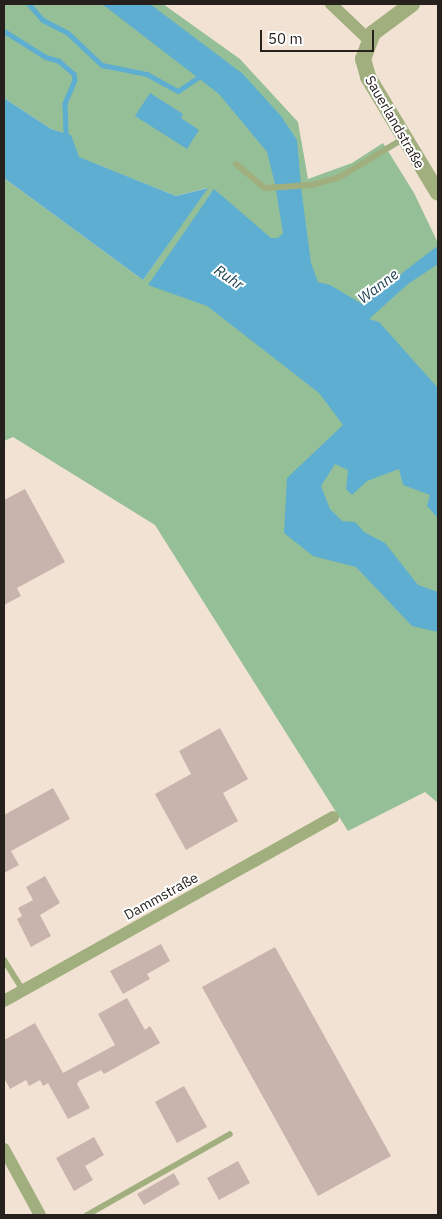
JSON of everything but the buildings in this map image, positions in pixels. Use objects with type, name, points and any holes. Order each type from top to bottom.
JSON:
[{"type":"street","points":[[331,4],[369,40],[386,20],[412,4]]},
{"type":"street","name":"Sauerlandstraße","points":[[369,40],[363,60],[364,68],[438,194]]},
{"type":"street","name":"Dammstraße","points":[[4,1001],[333,817]]},
{"type":"street","points":[[4,1149],[40,1215]]},
{"type":"lane","points":[[236,164],[249,178],[272,190],[309,185],[338,178],[404,138]]},
{"type":"lane","points":[[4,960],[22,990]]},
{"type":"lane","points":[[87,1215],[230,1134]]},
{"type":"green space","points":[[4,4],[163,4],[240,59],[298,122],[308,179],[352,163],[383,143],[414,193],[438,243],[438,803],[425,792],[348,831],[155,525],[13,437],[4,441],[4,178],[143,280],[207,188],[176,196],[78,157],[70,135],[51,129],[4,98]]},
{"type":"water","points":[[102,4],[150,4],[243,74],[281,116],[297,140],[301,185],[276,188],[267,152],[219,94]]},
{"type":"water","points":[[150,93],[183,114],[181,118],[199,130],[187,149],[135,116]]},
{"type":"water","points":[[4,98],[51,129],[71,135],[79,157],[176,196],[208,188],[143,280],[4,178]]},
{"type":"water","name":"Ruhr","points":[[301,187],[311,263],[318,282],[330,285],[362,304],[436,247],[438,249],[438,264],[408,284],[369,319],[379,322],[438,388],[438,518],[427,506],[430,495],[403,485],[399,469],[367,481],[352,495],[346,489],[348,470],[335,464],[321,486],[330,509],[342,521],[355,522],[364,532],[385,543],[418,585],[438,592],[438,632],[412,626],[356,567],[313,556],[284,533],[287,478],[343,425],[319,393],[207,306],[148,285],[214,189],[271,238],[278,238],[283,233],[276,190]]},
{"type":"waterway","points":[[29,4],[43,20],[68,33],[102,65],[147,74],[178,91],[202,75]]},
{"type":"waterway","points":[[4,31],[46,57],[59,61],[74,74],[75,80],[65,104],[66,134],[63,138]]},
{"type":"water label","name":"Wanne","points":[[378,286]]}]
